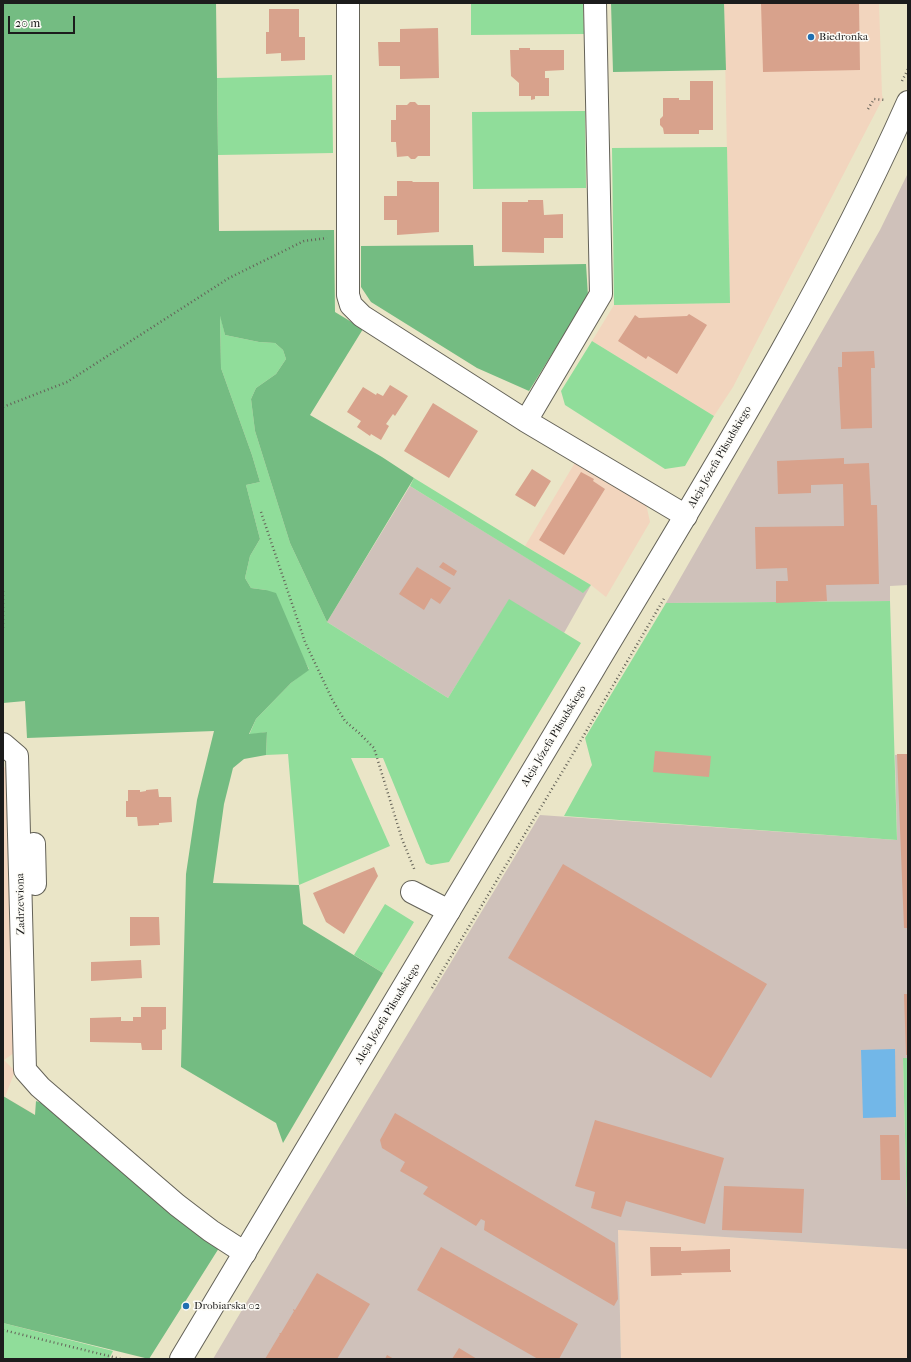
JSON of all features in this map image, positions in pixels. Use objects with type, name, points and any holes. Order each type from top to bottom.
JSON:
[{"type":"main road","points":[[348,3],[348,295],[351,305],[362,316],[526,421],[686,516]]},
{"type":"main road","points":[[526,421],[600,294],[595,3]]},
{"type":"main road","name":"Aleja Józefa Piłsudskiego","points":[[181,1359],[686,516],[804,311],[837,250],[870,185],[908,102]]},
{"type":"main road","name":"Zadrzewiona","points":[[3,744],[17,756],[25,1070],[40,1087]]},
{"type":"main road","points":[[34,844],[40,1087],[177,1205],[211,1231],[245,1253]]},
{"type":"main road","points":[[412,892],[449,911]]},
{"type":"path","points":[[3,407],[67,382],[229,278],[304,241],[349,234]]},
{"type":"path","points":[[261,512],[305,642],[345,721],[374,748],[402,839],[419,885],[412,892]]},
{"type":"path","points":[[3,591],[3,628]]},
{"type":"path","points":[[3,1330],[122,1359]]},
{"type":"shaded area","points":[[724,3],[879,3],[883,98],[733,387],[714,416],[592,341],[614,305],[730,303]]},
{"type":"shaded area","points":[[908,173],[908,585],[890,586],[890,601],[666,603],[880,230]]},
{"type":"shaded area","points":[[576,461],[646,504],[650,522],[606,597],[591,585],[525,546]]},
{"type":"shaded area","points":[[410,486],[582,592],[591,585],[564,633],[509,600],[448,698],[327,622]]},
{"type":"shaded area","points":[[908,754],[908,1058],[903,1059],[908,1249],[618,1230],[621,1359],[213,1359],[540,815],[897,840],[895,755]]},
{"type":"shaded area","points":[[3,766],[9,771],[14,1053],[4,1060],[15,1071],[5,1097],[36,1115],[40,1333],[3,1323]]},
{"type":"shaded area","points":[[618,1230],[908,1249],[908,1359],[621,1359]]},
{"type":"green space","points":[[3,3],[216,3],[219,231],[334,230],[335,312],[363,329],[310,415],[382,457],[414,478],[327,622],[290,543],[255,431],[251,399],[256,388],[276,374],[286,359],[283,350],[275,343],[259,342],[225,335],[220,316],[221,368],[260,482],[246,485],[260,539],[250,556],[245,578],[251,588],[276,593],[309,670],[291,683],[256,719],[249,734],[267,732],[266,755],[244,759],[233,768],[224,804],[213,883],[299,885],[303,924],[383,973],[283,1143],[276,1123],[181,1067],[186,874],[197,800],[214,731],[27,738],[25,701],[3,703]]},
{"type":"green space","points":[[471,3],[583,3],[584,34],[471,35]]},
{"type":"green space","points":[[611,3],[724,3],[726,70],[613,72]]},
{"type":"green space","points":[[332,75],[333,153],[218,155],[217,78]]},
{"type":"green space","points":[[585,111],[586,188],[473,189],[472,112]]},
{"type":"green space","points":[[727,147],[730,303],[614,305],[612,148]]},
{"type":"green space","points":[[473,245],[474,266],[586,264],[588,296],[529,391],[477,368],[371,302],[361,287],[361,246]]},
{"type":"green space","points":[[220,314],[225,335],[259,342],[275,343],[283,350],[286,359],[276,374],[256,388],[251,399],[255,431],[290,543],[327,622],[448,698],[509,599],[581,643],[449,862],[431,865],[426,863],[383,758],[351,758],[390,846],[299,885],[288,754],[266,755],[267,732],[249,735],[256,719],[291,683],[309,669],[266,590],[251,588],[245,578],[250,556],[260,539],[246,485],[260,482],[221,368]]},
{"type":"green space","points":[[592,341],[714,416],[685,466],[665,469],[565,405],[561,391]]},
{"type":"green space","points":[[414,478],[591,585],[583,593],[410,486]]},
{"type":"green space","points":[[890,601],[897,840],[564,816],[592,765],[585,738],[666,603]]},
{"type":"green space","points":[[385,904],[414,922],[383,973],[354,955]]},
{"type":"green space","points":[[903,1058],[908,1058],[908,1249]]},
{"type":"green space","points":[[3,1096],[35,1115],[36,1101],[47,1105],[219,1248],[149,1359],[3,1323]]},
{"type":"green space","points":[[3,1323],[113,1351],[109,1359],[3,1359]]},
{"type":"water","points":[[895,1049],[896,1117],[863,1118],[861,1050]]},
{"type":"building","name":"Biedronka","points":[[761,3],[859,3],[860,70],[763,72]]},
{"type":"building","points":[[269,9],[299,9],[299,37],[305,37],[305,60],[281,61],[281,53],[266,54],[266,32],[269,32]]},
{"type":"building","points":[[438,28],[439,78],[400,79],[400,66],[379,66],[378,42],[400,42],[400,29]]},
{"type":"building","points":[[519,48],[530,48],[530,50],[564,50],[564,70],[545,71],[545,78],[549,78],[549,96],[535,96],[535,99],[531,100],[531,96],[519,96],[519,83],[511,76],[510,50],[519,50]]},
{"type":"building","points":[[690,81],[713,81],[713,130],[699,130],[699,134],[664,134],[663,128],[660,125],[660,119],[663,116],[663,98],[690,100]]},
{"type":"building","points":[[410,102],[415,102],[418,105],[430,105],[430,156],[418,156],[415,159],[411,159],[408,156],[397,157],[396,142],[391,142],[391,120],[396,120],[396,105],[407,105]]},
{"type":"building","points":[[397,181],[439,182],[439,232],[397,235],[397,220],[384,220],[384,196],[397,196]]},
{"type":"building","points":[[528,200],[543,200],[544,215],[563,214],[563,238],[544,238],[544,253],[502,252],[502,202],[528,202]]},
{"type":"building","points":[[689,314],[707,325],[677,374],[648,356],[646,359],[618,341],[635,315],[639,318],[687,316]]},
{"type":"building","points":[[874,351],[875,368],[871,368],[872,428],[841,429],[838,367],[842,367],[842,352]]},
{"type":"building","points":[[390,385],[408,396],[395,416],[393,414],[386,424],[389,426],[381,440],[371,434],[370,436],[357,427],[361,421],[347,412],[363,387],[376,395],[377,393],[383,396]]},
{"type":"building","points":[[433,403],[478,431],[449,478],[404,451]]},
{"type":"building","points":[[844,458],[844,464],[869,463],[871,505],[877,505],[879,584],[826,585],[827,601],[776,603],[776,581],[788,581],[787,568],[756,569],[755,527],[844,526],[843,484],[811,485],[811,493],[778,494],[777,461]]},
{"type":"building","points":[[532,469],[551,481],[535,507],[515,495]]},
{"type":"building","points":[[581,472],[594,479],[593,481],[605,489],[564,555],[539,540]]},
{"type":"building","points":[[443,562],[457,571],[454,576],[439,567]]},
{"type":"building","points":[[417,567],[451,588],[440,604],[431,598],[424,610],[399,594]]},
{"type":"building","points":[[655,751],[711,756],[709,777],[653,772]]},
{"type":"building","points":[[897,754],[908,754],[908,928],[904,928]]},
{"type":"building","points":[[158,789],[159,797],[171,797],[172,822],[159,823],[159,825],[138,826],[137,817],[126,817],[128,790],[140,790],[140,792]]},
{"type":"building","points":[[563,864],[767,984],[711,1078],[508,958]]},
{"type":"building","points":[[374,867],[378,876],[344,934],[326,922],[313,893]]},
{"type":"building","points":[[130,917],[159,917],[160,945],[130,946]]},
{"type":"building","points":[[141,960],[142,978],[91,981],[91,962]]},
{"type":"building","points":[[904,994],[908,994],[908,1055],[906,1055]]},
{"type":"building","points":[[141,1007],[166,1007],[166,1029],[162,1030],[162,1050],[142,1050],[141,1043],[90,1042],[90,1018],[121,1017],[121,1021],[133,1021],[133,1017],[141,1017]]},
{"type":"building","points":[[395,1113],[615,1243],[618,1299],[614,1306],[484,1230],[485,1221],[481,1219],[476,1226],[423,1194],[428,1187],[400,1171],[405,1162],[382,1148],[380,1140]]},
{"type":"building","points":[[595,1120],[724,1158],[705,1224],[626,1201],[621,1217],[591,1208],[595,1192],[575,1186]]},
{"type":"building","points":[[880,1135],[899,1135],[900,1180],[881,1180]]},
{"type":"building","points":[[724,1186],[804,1189],[802,1233],[722,1230]]},
{"type":"building","points":[[441,1247],[578,1324],[559,1359],[538,1359],[417,1290]]},
{"type":"building","points":[[650,1247],[681,1247],[681,1251],[730,1249],[731,1272],[681,1273],[682,1275],[651,1276]]},
{"type":"building","points":[[317,1273],[370,1304],[337,1359],[265,1359],[280,1334],[279,1333],[281,1333],[294,1311],[293,1309],[295,1310]]},
{"type":"building","points":[[459,1348],[477,1359],[452,1359]]},
{"type":"building","points":[[387,1355],[394,1359],[385,1359]]},
{"type":"place","name":"Biedronka","points":[[811,37]]},
{"type":"place","name":"Drobiarska 02","points":[[186,1306]]}]
